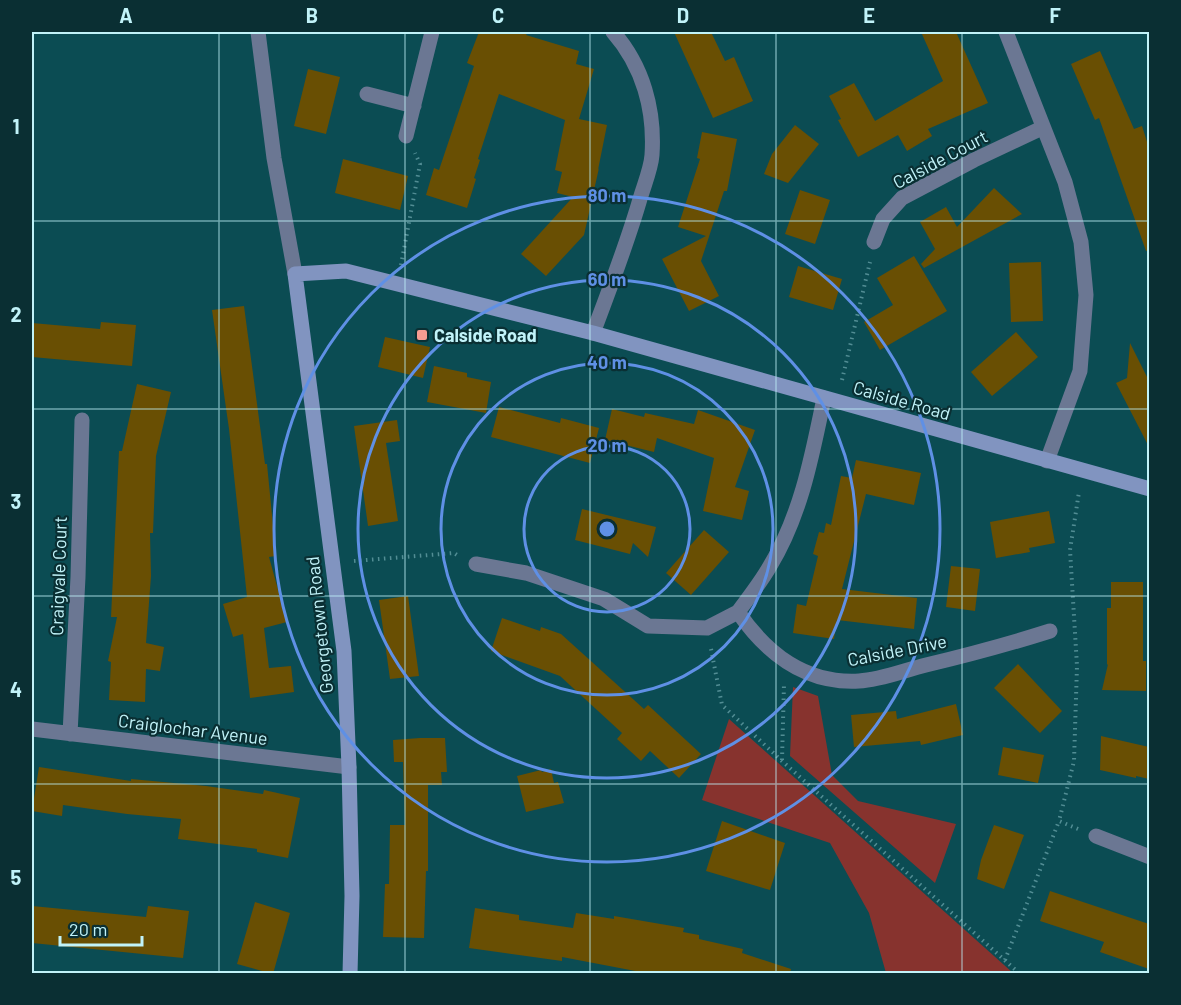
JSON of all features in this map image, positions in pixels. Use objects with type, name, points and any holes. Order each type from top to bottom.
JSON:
[{"type":"street","points":[[258,32],[274,158],[295,274]]},
{"type":"street","points":[[406,136],[432,32]]},
{"type":"street","points":[[593,333],[633,222],[652,157],[653,120],[648,99],[631,57],[613,32]]},
{"type":"street","points":[[1005,32],[1065,182],[1078,232],[1086,296],[1080,371],[1047,461]]},
{"type":"street","points":[[367,94],[414,106]]},
{"type":"street","name":"Calside Court","points":[[874,242],[883,219],[902,198],[974,160],[1042,129]]},
{"type":"street","name":"Calside Road","points":[[295,274],[346,271],[593,333],[1149,489]]},
{"type":"street","name":"Georgetown Road","points":[[295,274],[344,651],[352,896],[350,974]]},
{"type":"street","points":[[476,564],[526,573],[604,599],[648,626],[707,628],[738,612],[771,566],[796,513],[830,400]]},
{"type":"street","name":"Craigvale Court","points":[[70,734],[78,577],[82,420]]},
{"type":"street","name":"Calside Drive","points":[[738,612],[752,632],[784,662],[800,670],[833,680],[861,681],[987,651],[1050,631]]},
{"type":"street","name":"Craiglochar Avenue","points":[[32,729],[349,767]]},
{"type":"street","points":[[1096,836],[1149,857]]},
{"type":"path","points":[[397,284],[420,164],[406,136]]},
{"type":"path","points":[[830,400],[874,242]]},
{"type":"path","points":[[1005,960],[1059,821],[1074,761],[1077,666],[1070,550],[1083,471]]},
{"type":"path","points":[[332,563],[454,553],[476,564]]},
{"type":"path","points":[[707,628],[722,705],[1020,974]]},
{"type":"path","points":[[782,761],[784,662]]},
{"type":"path","points":[[1059,821],[1096,836]]},
{"type":"shaded area","points":[[793,687],[818,696],[832,775],[858,801],[956,824],[935,883],[790,756]]},
{"type":"shaded area","points":[[729,719],[1013,973],[886,973],[869,913],[830,843],[702,800]]},
{"type":"building","points":[[479,32],[528,32],[526,35],[579,51],[576,64],[594,69],[579,119],[607,125],[584,235],[546,276],[521,254],[573,197],[557,193],[562,172],[555,170],[565,120],[499,94],[478,159],[480,160],[474,178],[476,179],[467,208],[426,195],[434,168],[439,170],[474,66],[467,63]]},
{"type":"building","points":[[674,32],[711,32],[725,61],[734,57],[753,101],[713,118]]},
{"type":"building","points":[[921,32],[956,32],[988,103],[928,129],[932,136],[907,151],[898,135],[858,157],[838,120],[841,119],[829,96],[854,83],[875,121],[943,81]]},
{"type":"building","points":[[1100,51],[1134,129],[1142,126],[1149,148],[1149,250],[1146,251],[1099,118],[1095,120],[1071,64]]},
{"type":"building","points":[[308,69],[340,77],[326,134],[294,126]]},
{"type":"building","points":[[795,125],[819,144],[788,183],[764,174],[772,154]]},
{"type":"building","points":[[702,132],[737,139],[727,191],[724,191],[701,261],[719,296],[689,311],[662,259],[706,236],[678,227],[700,159],[697,158]]},
{"type":"building","points":[[343,159],[408,176],[400,210],[335,193]]},
{"type":"building","points":[[994,188],[1022,214],[924,268],[921,264],[935,249],[920,222],[946,207],[957,227]]},
{"type":"building","points":[[800,190],[830,200],[815,244],[785,234]]},
{"type":"building","points":[[914,256],[947,311],[880,350],[864,322],[893,305],[877,278]]},
{"type":"building","points":[[1041,262],[1043,321],[1011,322],[1009,263]]},
{"type":"building","points":[[798,266],[842,279],[833,310],[789,297]]},
{"type":"building","points":[[244,306],[265,464],[267,464],[276,556],[269,557],[287,622],[264,628],[269,668],[291,666],[294,692],[250,698],[243,634],[233,637],[223,604],[247,597],[229,429],[212,310]]},
{"type":"building","points":[[101,322],[136,325],[132,366],[32,357],[32,323],[100,329]]},
{"type":"building","points":[[1016,332],[1038,357],[992,396],[971,372]]},
{"type":"building","points":[[385,337],[430,347],[423,378],[378,367]]},
{"type":"building","points":[[1130,343],[1149,381],[1149,447],[1116,383],[1127,378]]},
{"type":"building","points":[[434,366],[467,373],[467,377],[491,382],[486,413],[427,402]]},
{"type":"building","points":[[137,384],[171,392],[156,456],[153,533],[150,533],[151,576],[146,643],[164,647],[160,671],[146,669],[145,702],[109,700],[111,662],[108,661],[117,617],[111,617],[119,451],[122,451]]},
{"type":"building","points":[[499,407],[560,423],[561,418],[599,428],[590,463],[491,437]]},
{"type":"building","points":[[612,409],[644,417],[645,413],[694,424],[698,410],[755,430],[735,487],[749,491],[742,520],[703,511],[714,458],[657,438],[654,452],[605,440]]},
{"type":"building","points":[[397,420],[400,441],[386,443],[398,521],[368,526],[354,426]]},
{"type":"building","points":[[856,460],[921,473],[914,505],[866,494],[842,589],[917,598],[914,629],[837,620],[834,639],[793,633],[797,604],[806,606],[818,556],[813,554],[819,532],[824,533],[826,523],[831,525],[841,476],[852,478]]},
{"type":"building","points":[[582,509],[656,527],[648,557],[633,543],[630,554],[575,540]]},
{"type":"building","points":[[1049,511],[1055,543],[1029,548],[1030,552],[996,558],[990,522]]},
{"type":"building","points":[[704,530],[729,552],[691,595],[666,573]]},
{"type":"building","points":[[951,566],[980,569],[975,611],[946,607]]},
{"type":"building","points":[[1111,582],[1143,582],[1143,661],[1146,661],[1146,691],[1102,690],[1108,664],[1107,608],[1111,608]]},
{"type":"building","points":[[408,596],[419,676],[390,679],[379,600]]},
{"type":"building","points":[[502,618],[540,631],[541,627],[561,634],[644,709],[648,705],[701,754],[679,778],[650,751],[641,761],[617,739],[622,733],[560,676],[491,651]]},
{"type":"building","points":[[1018,664],[1062,711],[1040,733],[994,688]]},
{"type":"building","points":[[956,704],[963,735],[921,745],[920,741],[854,747],[851,715],[896,711],[897,719]]},
{"type":"building","points":[[1101,736],[1149,747],[1149,779],[1100,770]]},
{"type":"building","points":[[445,738],[447,772],[441,772],[442,785],[428,785],[428,871],[426,871],[424,938],[383,937],[385,884],[389,884],[390,825],[405,825],[403,762],[394,762],[393,740]]},
{"type":"building","points":[[1003,747],[1044,755],[1038,783],[998,775]]},
{"type":"building","points":[[39,767],[131,781],[131,779],[206,786],[263,794],[264,790],[300,798],[288,858],[257,852],[257,849],[178,839],[181,819],[63,805],[62,816],[32,811]]},
{"type":"building","points":[[551,769],[554,783],[558,782],[564,803],[526,812],[517,776]]},
{"type":"building","points":[[722,821],[785,843],[770,890],[706,871]]},
{"type":"building","points":[[994,825],[1024,835],[1004,889],[977,879],[981,860]]},
{"type":"building","points":[[1050,891],[1149,924],[1149,969],[1100,952],[1104,942],[1040,921]]},
{"type":"building","points":[[255,902],[290,913],[273,974],[237,964]]},
{"type":"building","points":[[32,906],[146,917],[148,906],[189,911],[183,958],[32,943]]},
{"type":"building","points":[[475,908],[519,915],[519,920],[573,928],[576,913],[614,919],[614,916],[684,928],[683,932],[699,935],[699,939],[743,949],[742,953],[791,969],[790,974],[651,974],[562,957],[562,961],[469,948]]},
{"type":"place","name":"Calside Road","points":[[422,335]]}]
